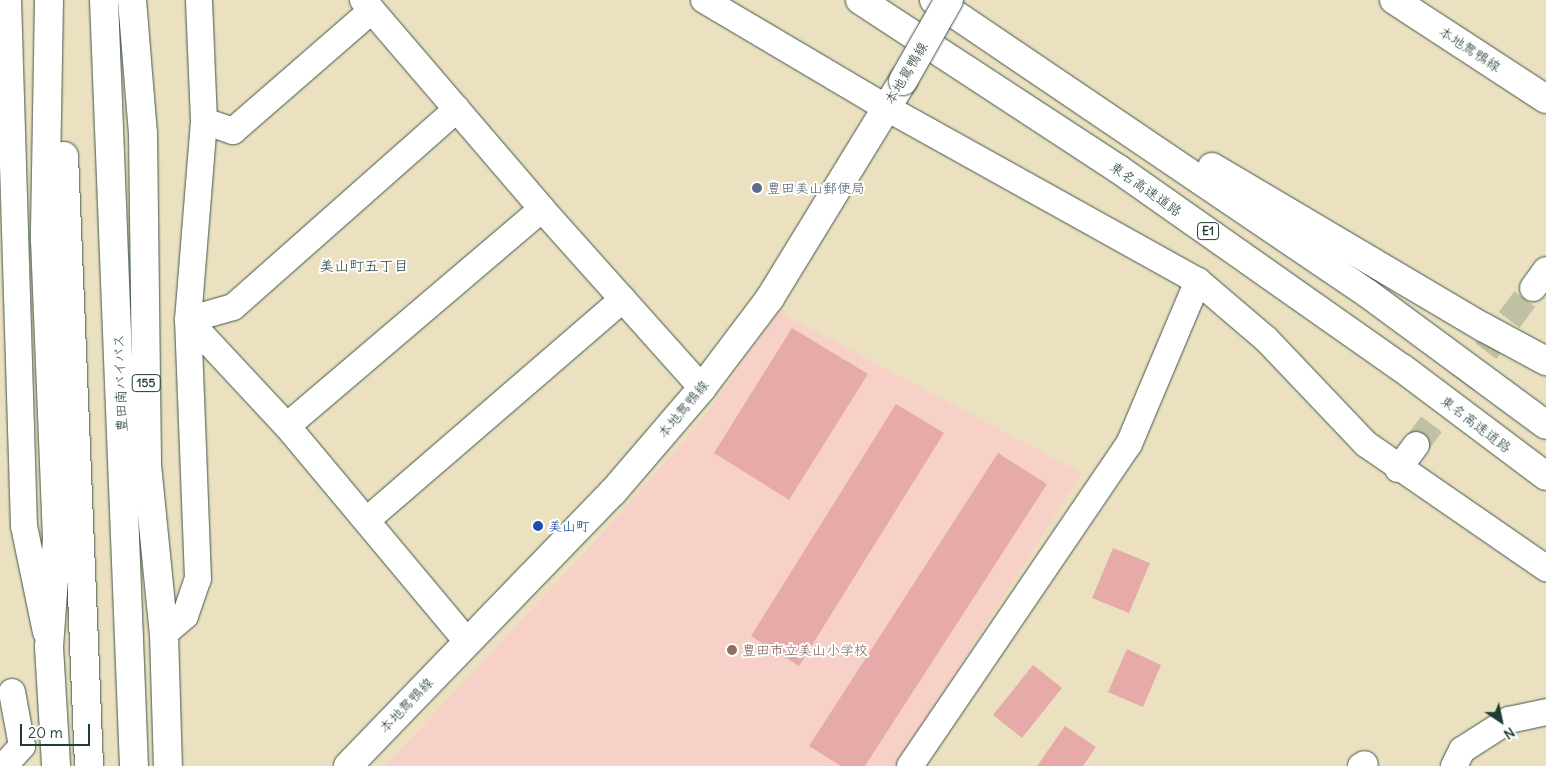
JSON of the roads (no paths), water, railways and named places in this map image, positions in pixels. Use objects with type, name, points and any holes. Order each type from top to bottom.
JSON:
[{"type":"main road","points":[[50,0],[45,240],[57,538],[49,647],[56,766]]},
{"type":"main road","points":[[62,0],[61,88],[89,766]]},
{"type":"main road","name":"豊田南バイパス","points":[[104,0],[134,766]]},
{"type":"main road","name":"155","points":[[132,0],[143,133],[148,465],[164,634],[168,766]]},
{"type":"main road","name":"東名高速道路","points":[[860,0],[1125,174],[1402,368],[1546,476]]},
{"type":"main road","points":[[934,0],[1483,327],[1546,361]]},
{"type":"main road","name":"本地鴛鴨線","points":[[348,766],[613,492],[702,388],[770,298],[903,81],[949,0]]},
{"type":"main road","name":"本地鴛鴨線","points":[[1394,0],[1546,99]]},
{"type":"main road","points":[[992,36],[1367,293],[1546,425]]},
{"type":"street","points":[[8,0],[24,526],[49,647]]},
{"type":"street","points":[[164,634],[185,616],[198,578],[188,320],[204,121],[199,0]]},
{"type":"street","points":[[704,0],[885,108],[1198,280],[1266,340],[1366,444],[1398,469],[1546,568]]},
{"type":"street","points":[[204,121],[233,132],[368,5],[542,209],[702,388]]},
{"type":"street","points":[[188,320],[233,307],[457,109]]},
{"type":"street","points":[[287,426],[542,209]]},
{"type":"street","points":[[910,766],[1129,444],[1198,280]]},
{"type":"street","points":[[367,520],[623,299]]},
{"type":"street","points":[[188,320],[287,426],[467,641]]},
{"type":"street","points":[[1398,469],[1416,445]]},
{"type":"street","points":[[4,766],[22,746],[12,692]]},
{"type":"street","points":[[1454,766],[1462,750],[1509,720],[1546,712]]},
{"type":"tunnel","points":[[1416,445],[1533,288]]},
{"type":"place","name":"豊田美山郵便局","points":[[757,188]]},
{"type":"place","name":"美山町","points":[[538,526]]},
{"type":"place","name":"豊田市立美山小学校","points":[[732,650]]},
{"type":"district","name":"美山町五丁目","points":[[364,266]]}]
